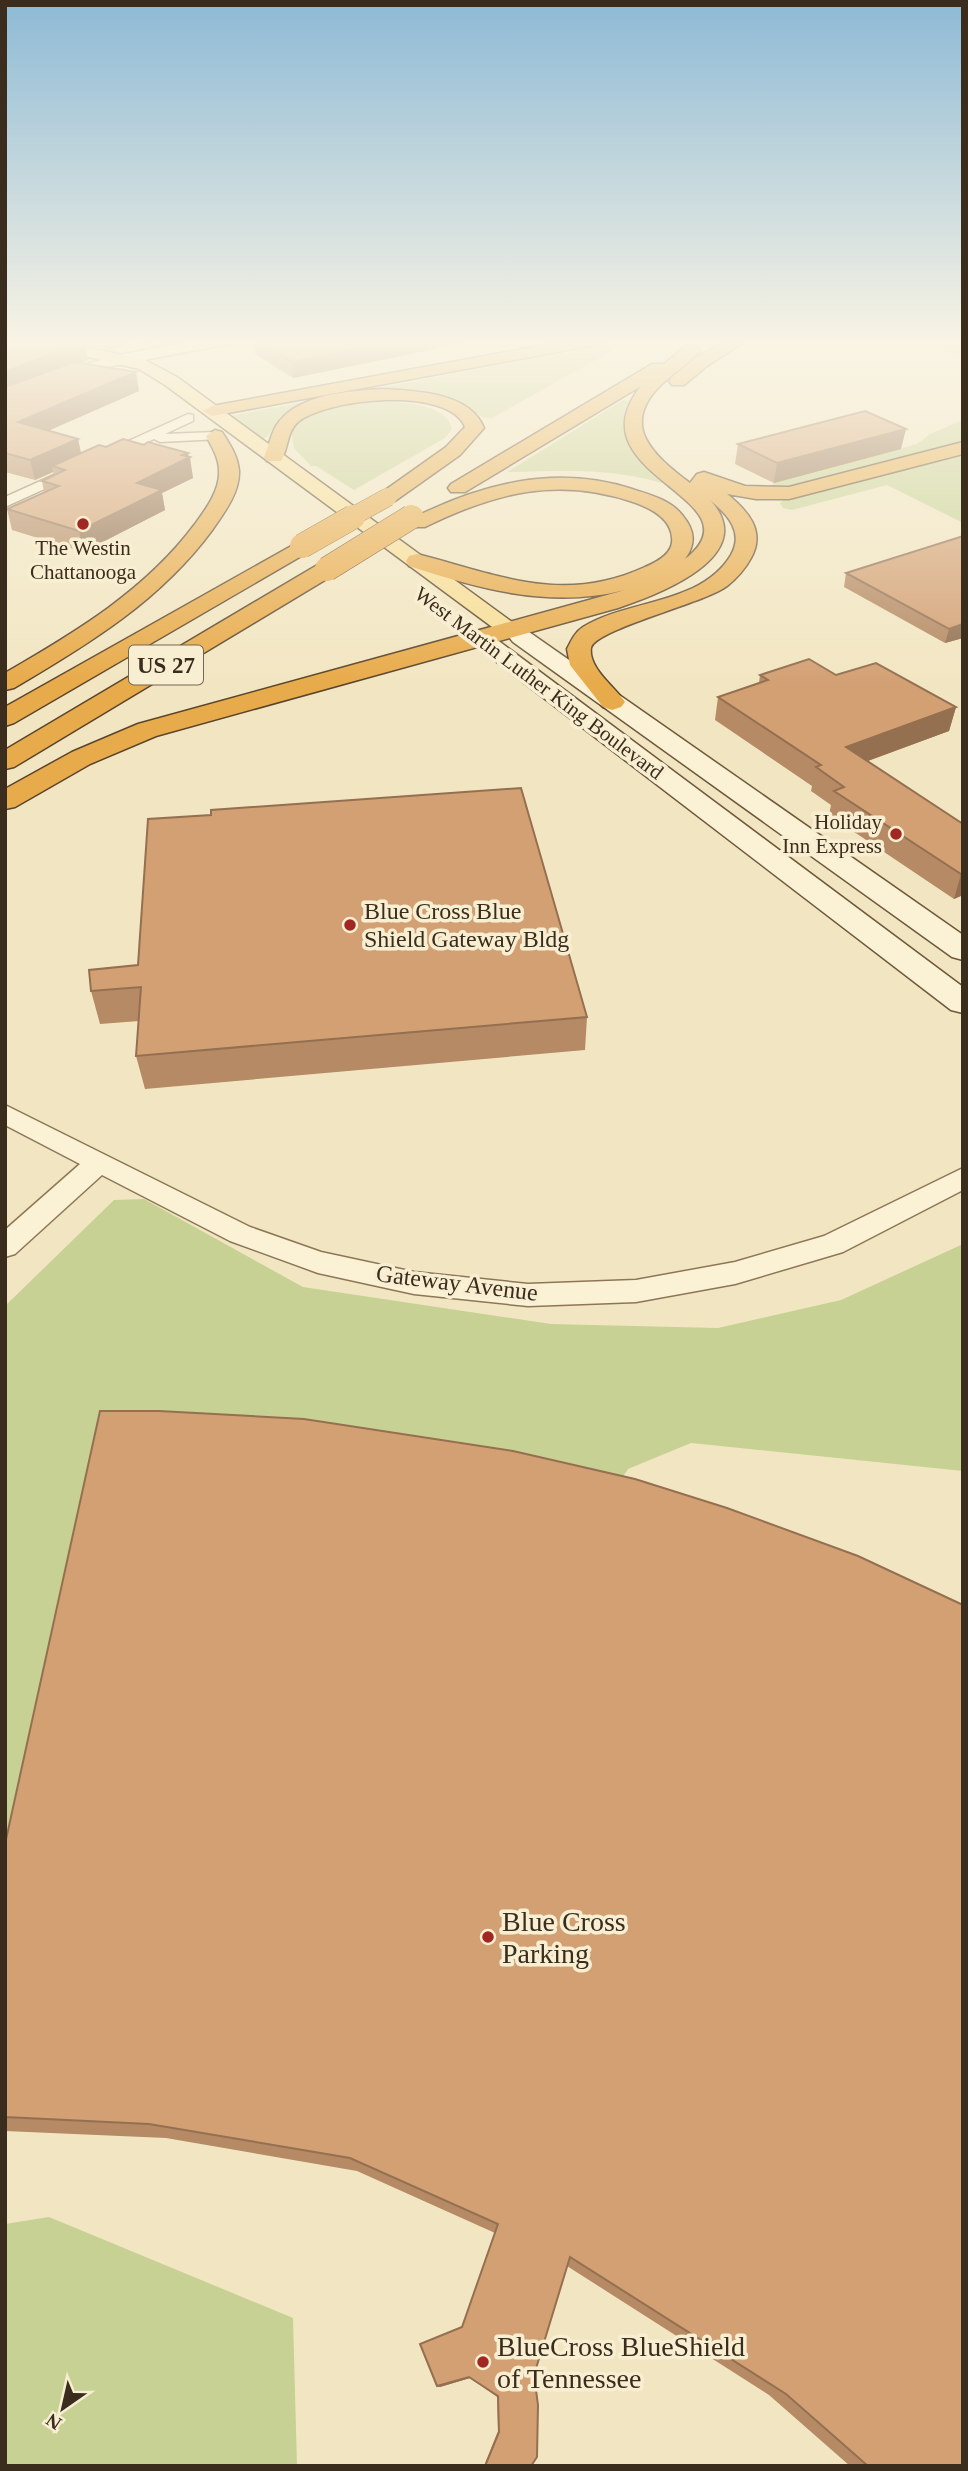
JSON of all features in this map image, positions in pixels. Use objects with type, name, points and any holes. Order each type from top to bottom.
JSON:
[{"type":"highway","points":[[5,683],[115,615],[180,559],[215,510],[228,484],[228,463],[224,454]]},
{"type":"highway","points":[[263,467],[270,454]]},
{"type":"highway","points":[[388,497],[448,454]]},
{"type":"highway","name":"US 27","points":[[5,718],[464,454]]},
{"type":"highway","points":[[416,519],[518,454]]},
{"type":"highway","points":[[5,801],[81,758],[147,730],[469,630],[511,630],[610,603],[656,587],[687,570],[710,543],[713,523],[707,509],[658,468],[648,454]]},
{"type":"highway","points":[[612,702],[582,665],[579,649],[582,642],[599,629],[665,607],[705,588],[728,573],[746,545],[746,527],[740,518],[685,471],[671,454]]},
{"type":"highway","points":[[674,454],[696,474],[715,484],[734,490],[770,494],[813,488],[939,454]]},
{"type":"highway","points":[[416,519],[494,490],[545,483],[573,483],[606,487],[649,501],[675,519],[683,538],[682,548],[674,558],[648,575],[628,583],[589,590],[506,588],[468,579],[417,561]]},
{"type":"highway","name":"US 27","points":[[5,761],[416,519]]},
{"type":"main road","name":"West Martin Luther King Boulevard","points":[[243,454],[417,561],[963,950]]},
{"type":"main road","name":"West Martin Luther King Boulevard","points":[[251,454],[263,467]]},
{"type":"main road","points":[[321,517],[384,565]]},
{"type":"main road","name":"West Martin Luther King Boulevard","points":[[469,630],[963,1003]]},
{"type":"street","points":[[5,503],[112,454]]},
{"type":"street","points":[[15,484],[33,490]]},
{"type":"street","name":"Gateway Avenue","points":[[5,1114],[240,1234],[318,1262],[414,1283],[528,1295],[636,1291],[735,1273],[833,1244],[963,1178]]},
{"type":"street","points":[[5,1246],[99,1163]]},
{"type":"green space","points":[[300,454],[416,454],[354,490],[316,466],[311,466]]},
{"type":"green space","points":[[535,454],[641,454],[675,487],[612,473],[507,472]]},
{"type":"green space","points":[[879,454],[929,454],[815,485],[774,489],[774,483]]},
{"type":"green space","points":[[963,456],[963,523],[887,485],[792,510],[783,508],[780,503],[784,500]]},
{"type":"green space","points":[[144,1199],[303,1287],[551,1324],[718,1328],[841,1300],[963,1244],[963,1471],[691,1443],[628,1469],[602,1508],[5,1881],[5,1306],[114,1200]]},
{"type":"green space","points":[[49,2217],[293,2318],[297,2466],[5,2466],[5,2224]]},
{"type":"building","points":[[10,454],[43,454],[30,460]]},
{"type":"building","points":[[78,454],[184,454],[182,455],[190,457],[137,483],[162,490],[79,531],[7,509],[59,486],[42,481],[65,470],[52,466]]},
{"type":"building","points":[[759,454],[810,454],[777,463]]},
{"type":"building","points":[[963,536],[963,624],[949,629],[846,573]]},
{"type":"building","points":[[809,659],[836,675],[876,663],[956,707],[846,747],[963,824],[963,874],[834,791],[844,787],[816,767],[821,765],[718,697],[768,680],[760,675]]},
{"type":"building","name":"Blue Cross Blue Shield Gateway Bldg","points":[[521,788],[587,1017],[136,1056],[141,987],[91,991],[89,970],[138,965],[148,819],[211,815],[211,810]]},
{"type":"building","name":"Blue Cross Parking","points":[[100,1411],[159,1411],[304,1419],[513,1451],[635,1479],[727,1508],[858,1556],[963,1605],[963,2466],[868,2466],[786,2394],[570,2257],[534,2375],[538,2405],[537,2457],[531,2466],[485,2466],[499,2432],[498,2396],[469,2377],[437,2386],[420,2344],[462,2327],[498,2224],[350,2158],[149,2124],[5,2117],[5,1844]]},
{"type":"place","name":"The Westin Chattanooga","points":[[83,524]]},
{"type":"place","name":"Holiday Inn Express","points":[[896,834]]},
{"type":"place","name":"Blue Cross Blue Shield Gateway Bldg","points":[[350,925]]},
{"type":"place","name":"Blue Cross Parking","points":[[488,1937]]},
{"type":"place","name":"BlueCross BlueShield of Tennessee","points":[[483,2362]]}]
